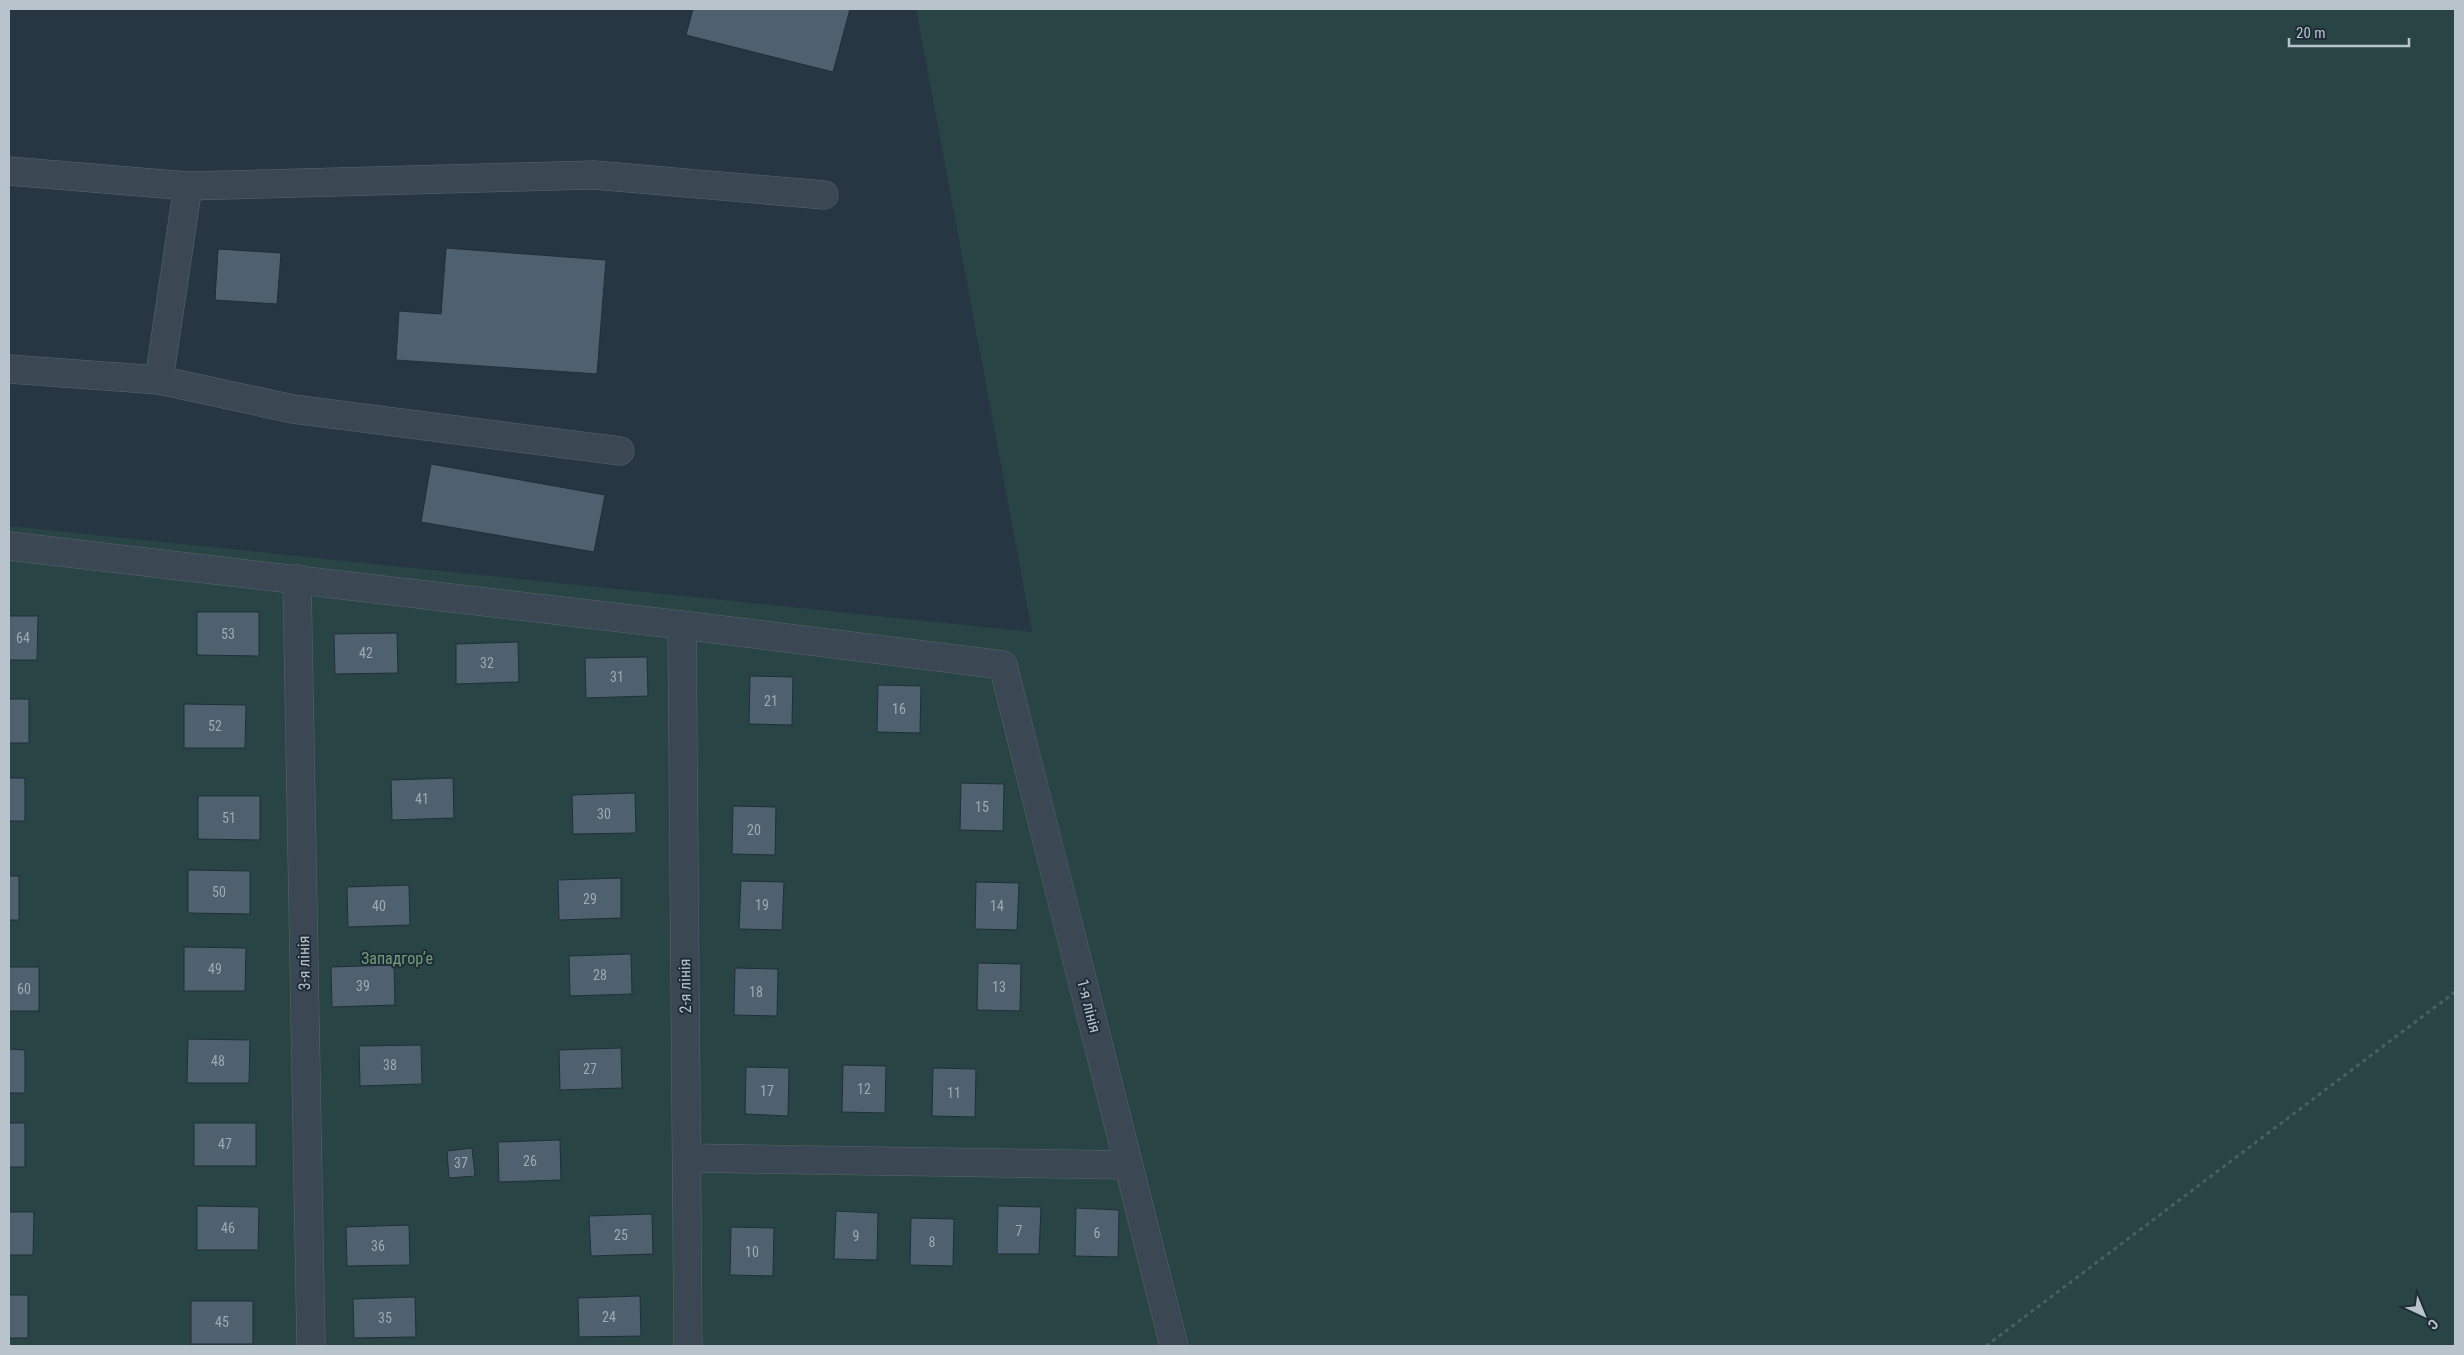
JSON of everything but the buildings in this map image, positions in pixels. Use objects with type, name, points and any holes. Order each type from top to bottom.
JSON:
[{"type":"street","points":[[9,171],[188,186],[594,175],[824,195]]},
{"type":"street","points":[[159,380],[188,186]]},
{"type":"street","points":[[9,368],[159,380],[293,409],[620,451]]},
{"type":"street","points":[[9,546],[682,625]]},
{"type":"street","name":"3-я лінія","points":[[297,579],[311,1346]]},
{"type":"street","name":"1-я лінія","points":[[682,625],[1003,665],[1174,1346]]},
{"type":"street","name":"2-я лінія","points":[[682,625],[688,1346]]},
{"type":"street","points":[[687,1158],[1128,1165]]},
{"type":"path","points":[[1986,1346],[2455,992]]},
{"type":"green space","name":"Западгорʼе","points":[[916,9],[2455,9],[2455,1346],[9,1346],[9,526],[1032,632]]}]
